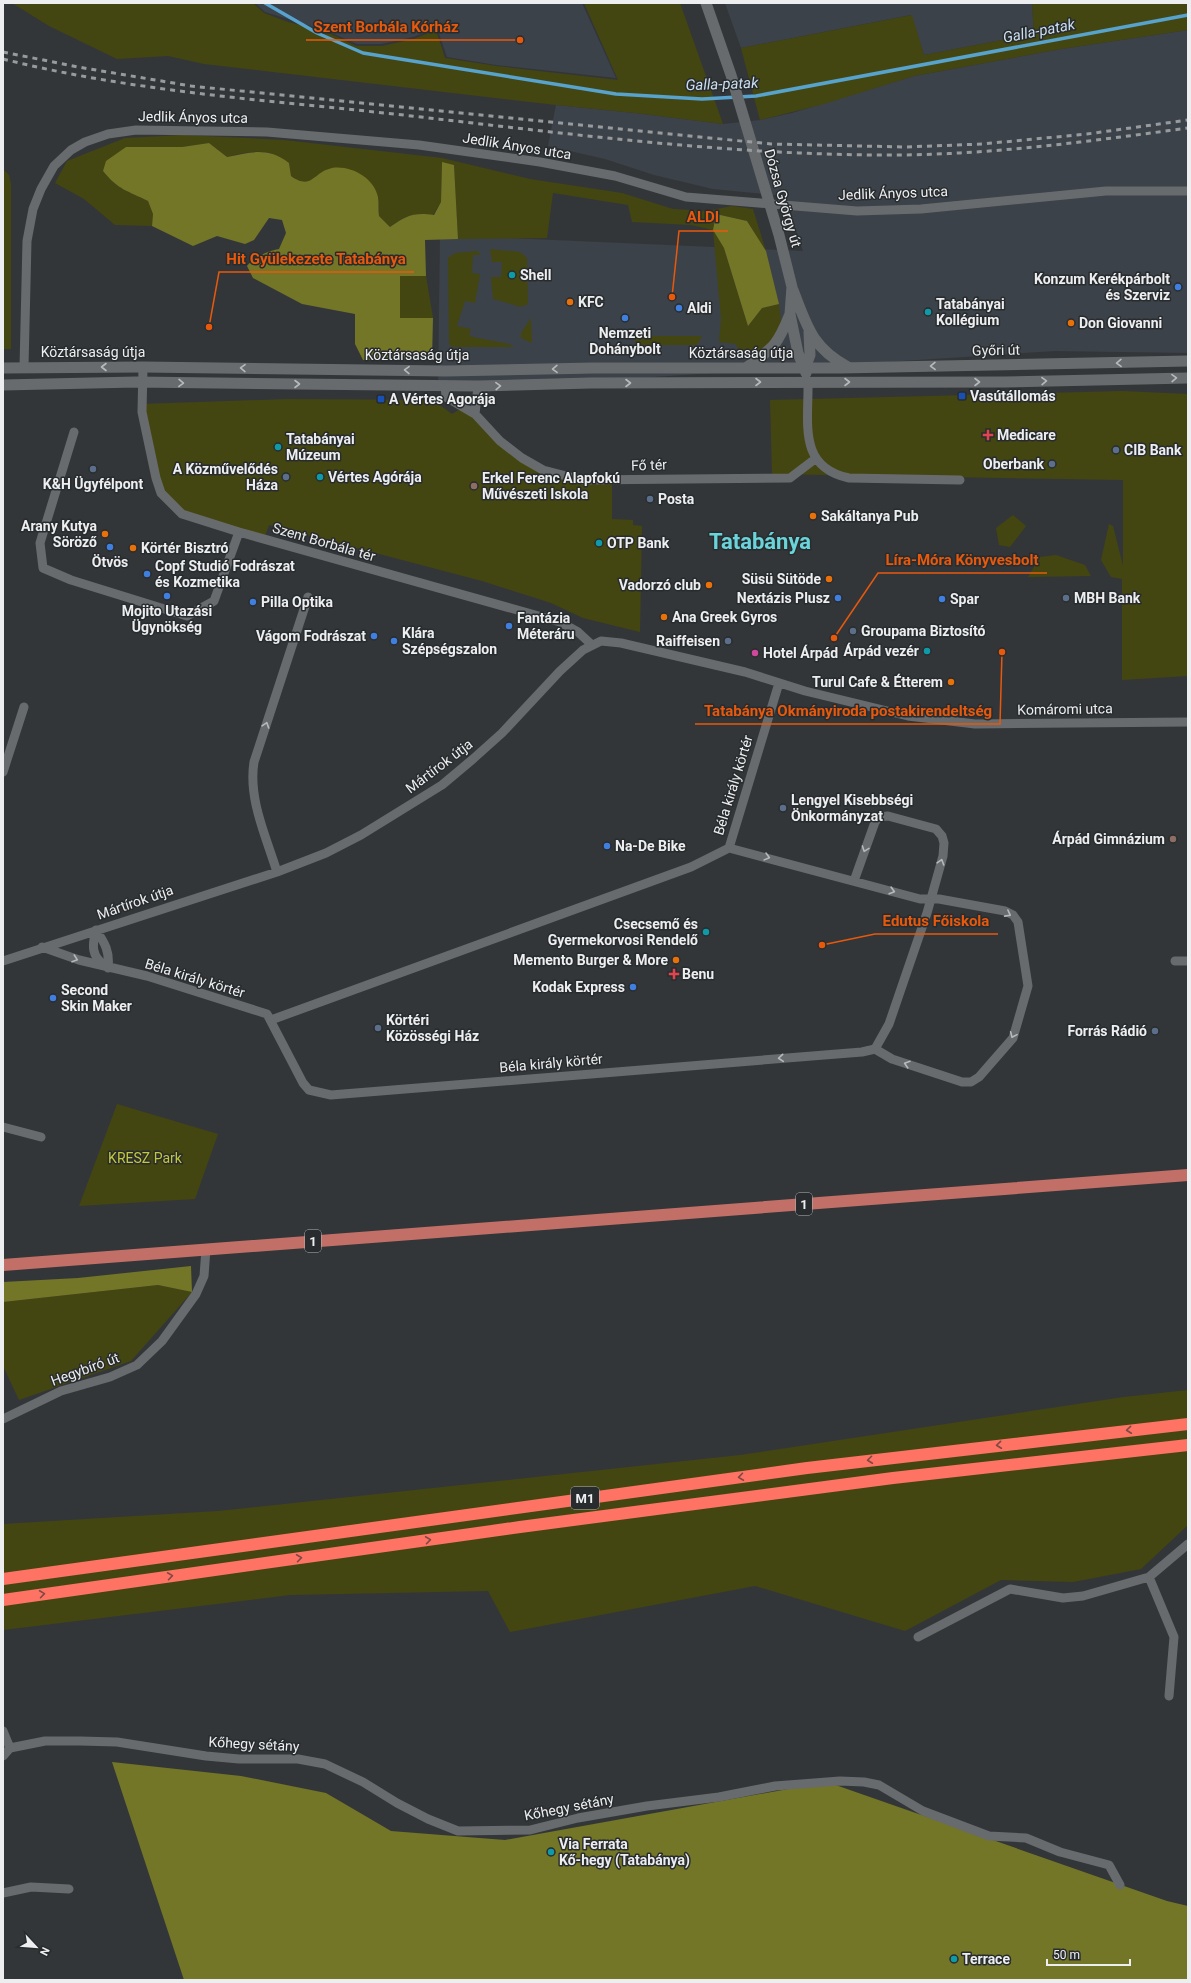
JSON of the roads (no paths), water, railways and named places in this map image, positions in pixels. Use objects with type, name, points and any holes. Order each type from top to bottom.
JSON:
[{"type":"highway","name":"M1","points":[[3,1578],[807,1468],[1188,1424]]},
{"type":"highway","name":"M1","points":[[3,1600],[528,1526],[893,1478],[1188,1445]]},
{"type":"main road","name":"1","points":[[3,1265],[1188,1174]]},
{"type":"street","name":"Dózsa György út","points":[[706,3],[731,75],[779,235],[792,287],[790,314],[798,353],[805,368]]},
{"type":"street","name":"Jedlik Ányos utca","points":[[24,367],[27,241],[33,209],[41,189],[54,166],[71,150],[85,142],[102,136],[136,130],[267,132],[419,145],[540,162],[615,176],[686,197],[857,212],[921,209],[1106,191],[1188,191]]},
{"type":"street","points":[[792,287],[809,332],[825,353],[849,368]]},
{"type":"street","points":[[748,367],[770,352],[780,338],[790,314]]},
{"type":"street","points":[[805,368],[810,354],[809,332]]},
{"type":"street","name":"Győri út","points":[[805,368],[1188,362]]},
{"type":"street","points":[[24,367],[24,384]]},
{"type":"street","name":"Köztársaság útja","points":[[3,368],[143,367],[446,371],[748,367],[805,368],[808,381],[478,386],[142,382],[3,385]]},
{"type":"street","name":"Szent Borbála tér","points":[[143,367],[142,412],[156,478],[161,493],[182,514],[238,532],[560,622],[578,632],[592,644]]},
{"type":"street","points":[[960,480],[849,478],[835,475],[825,470],[815,459],[809,444],[808,381],[1005,382],[1188,378]]},
{"type":"street","name":"Fő tér","points":[[445,385],[446,397],[475,414],[500,441],[522,458],[544,470],[582,480],[790,478],[815,459]]},
{"type":"street","points":[[475,414],[478,386]]},
{"type":"street","points":[[74,432],[40,543],[43,568],[71,580],[187,616],[214,601],[238,532]]},
{"type":"street","points":[[277,872],[253,794],[252,778],[254,762],[308,597]]},
{"type":"street","name":"Komáromi utca","points":[[592,644],[601,641],[621,643],[745,672],[779,683],[908,716],[975,724],[1188,722]]},
{"type":"street","name":"Mártírok útja","points":[[3,961],[42,947],[277,872],[326,853],[361,835],[442,785],[502,733],[560,671],[592,644]]},
{"type":"street","name":"Béla király körtér","points":[[729,848],[779,683]]},
{"type":"street","points":[[3,772],[24,707]]},
{"type":"street","points":[[854,880],[875,822],[879,817],[888,816],[936,829],[941,833],[944,843],[943,856],[926,913],[889,1024],[875,1049]]},
{"type":"street","name":"Béla király körtér","points":[[42,947],[79,960],[147,976],[267,1014],[303,1083],[309,1090],[330,1095],[854,1052],[875,1049],[899,1061],[962,1082],[971,1082],[979,1077],[1012,1038],[1028,986],[1018,922],[1013,915],[1005,911],[939,899],[920,899],[854,880],[729,848],[691,867],[271,1020]]},
{"type":"street","points":[[96,930],[92,945],[98,960],[108,968]]},
{"type":"street","points":[[96,930],[106,945],[109,960],[108,968]]},
{"type":"street","points":[[1175,961],[1188,961]]},
{"type":"street","points":[[3,1127],[41,1137]]},
{"type":"street","name":"Hegybíró út","points":[[3,1419],[61,1391],[110,1377],[137,1365],[162,1341],[196,1294],[204,1276],[206,1250]]},
{"type":"street","points":[[918,1638],[1010,1589],[1063,1598],[1083,1596],[1149,1577],[1188,1544]]},
{"type":"street","points":[[1149,1577],[1174,1637],[1169,1696]]},
{"type":"street","points":[[3,1731],[10,1748],[3,1756]]},
{"type":"street","name":"Kőhegy sétány","points":[[10,1748],[45,1742],[102,1741],[239,1759],[298,1759],[332,1767],[363,1782],[397,1803],[428,1819],[458,1831],[530,1830],[624,1810],[740,1794],[775,1786],[840,1781],[864,1782],[879,1785],[923,1811],[989,1836],[1026,1838],[1060,1852],[1108,1865],[1120,1885]]},
{"type":"street","points":[[3,1893],[31,1887],[69,1889]]},
{"type":"waterway","name":"Galla-patak","points":[[265,3],[317,33],[363,53],[616,94],[702,99],[756,96],[1188,15]]},
{"type":"railway","points":[[3,52],[78,67],[191,86],[771,144],[906,147],[982,144],[1087,134],[1188,120]]},
{"type":"railway","points":[[3,59],[99,79],[197,93],[575,135],[757,151],[878,155],[917,155],[995,151],[1188,128]]},
{"type":"place","name":"Szent Borbála Kórház","points":[[520,40]]},
{"type":"place","name":"Shell","points":[[512,275]]},
{"type":"place","name":"Konzum Kerékpárbolt és Szerviz","points":[[1178,287]]},
{"type":"place","name":"ALDI","points":[[672,297]]},
{"type":"place","name":"KFC","points":[[570,302]]},
{"type":"place","name":"Aldi","points":[[679,308]]},
{"type":"place","name":"Tatabányai Kollégium","points":[[928,312]]},
{"type":"place","name":"Nemzeti Dohánybolt","points":[[625,318]]},
{"type":"place","name":"Don Giovanni","points":[[1071,323]]},
{"type":"place","name":"Hit Gyülekezete Tatabánya","points":[[209,327]]},
{"type":"place","name":"Vasútállomás","points":[[962,396]]},
{"type":"place","name":"A Vértes Agorája","points":[[381,399]]},
{"type":"place","name":"Medicare","points":[[988,435]]},
{"type":"place","name":"Tatabányai Múzeum","points":[[278,447]]},
{"type":"place","name":"CIB Bank","points":[[1116,450]]},
{"type":"place","name":"Oberbank","points":[[1052,464]]},
{"type":"place","name":"K&H Ügyfélpont","points":[[93,469]]},
{"type":"place","name":"A Közművelődés Háza","points":[[286,477]]},
{"type":"place","name":"Vértes Agórája","points":[[320,477]]},
{"type":"place","name":"Erkel Ferenc Alapfokú Művészeti Iskola","points":[[474,486]]},
{"type":"place","name":"Posta","points":[[650,499]]},
{"type":"place","name":"Sakáltanya Pub","points":[[813,516]]},
{"type":"place","name":"Arany Kutya Söröző","points":[[105,534]]},
{"type":"place","name":"OTP Bank","points":[[599,543]]},
{"type":"place","name":"Ötvös","points":[[110,547]]},
{"type":"place","name":"Körtér Bisztró","points":[[133,548]]},
{"type":"place","name":"Copf Studió Fodrászat és Kozmetika","points":[[147,574]]},
{"type":"place","name":"Süsü Sütöde","points":[[829,579]]},
{"type":"place","name":"Vadorzó club","points":[[709,585]]},
{"type":"place","name":"Mojito Utazási Ügynökség","points":[[167,596]]},
{"type":"place","name":"Nextázis Plusz","points":[[838,598]]},
{"type":"place","name":"MBH Bank","points":[[1066,598]]},
{"type":"place","name":"Spar","points":[[942,599]]},
{"type":"place","name":"Pilla Optika","points":[[253,602]]},
{"type":"place","name":"Ana Greek Gyros","points":[[664,617]]},
{"type":"place","name":"Fantázia Méteráru","points":[[509,626]]},
{"type":"place","name":"Groupama Biztosító","points":[[853,631]]},
{"type":"place","name":"Vágom Fodrászat","points":[[374,636]]},
{"type":"place","name":"Líra-Móra Könyvesbolt","points":[[834,638]]},
{"type":"place","name":"Klára Szépségszalon","points":[[394,641]]},
{"type":"place","name":"Raiffeisen","points":[[728,641]]},
{"type":"place","name":"Árpád vezér","points":[[927,651]]},
{"type":"place","name":"Tatabánya Okmányiroda postakirendeltség","points":[[1002,652]]},
{"type":"place","name":"Hotel Árpád","points":[[755,653]]},
{"type":"place","name":"Turul Cafe & Étterem","points":[[951,682]]},
{"type":"place","name":"Lengyel Kisebbségi Önkormányzat","points":[[783,808]]},
{"type":"place","name":"Árpád Gimnázium","points":[[1173,839]]},
{"type":"place","name":"Na-De Bike","points":[[607,846]]},
{"type":"place","name":"Csecsemő és Gyermekorvosi Rendelő","points":[[706,932]]},
{"type":"place","name":"Edutus Főiskola","points":[[822,945]]},
{"type":"place","name":"Memento Burger & More","points":[[676,960]]},
{"type":"place","name":"Benu","points":[[674,974]]},
{"type":"place","name":"Kodak Express","points":[[633,987]]},
{"type":"place","name":"Second Skin Maker","points":[[53,998]]},
{"type":"place","name":"Körtéri Közösségi Ház","points":[[378,1028]]},
{"type":"place","name":"Forrás Rádió","points":[[1155,1031]]},
{"type":"place","name":"Via Ferrata Kő-hegy (Tatabánya)","points":[[551,1852]]},
{"type":"place","name":"Terrace","points":[[954,1959]]},
{"type":"district","name":"Tatabánya","points":[[760,541]]},
{"type":"park label","name":"KRESZ Park","points":[[145,1158]]}]
